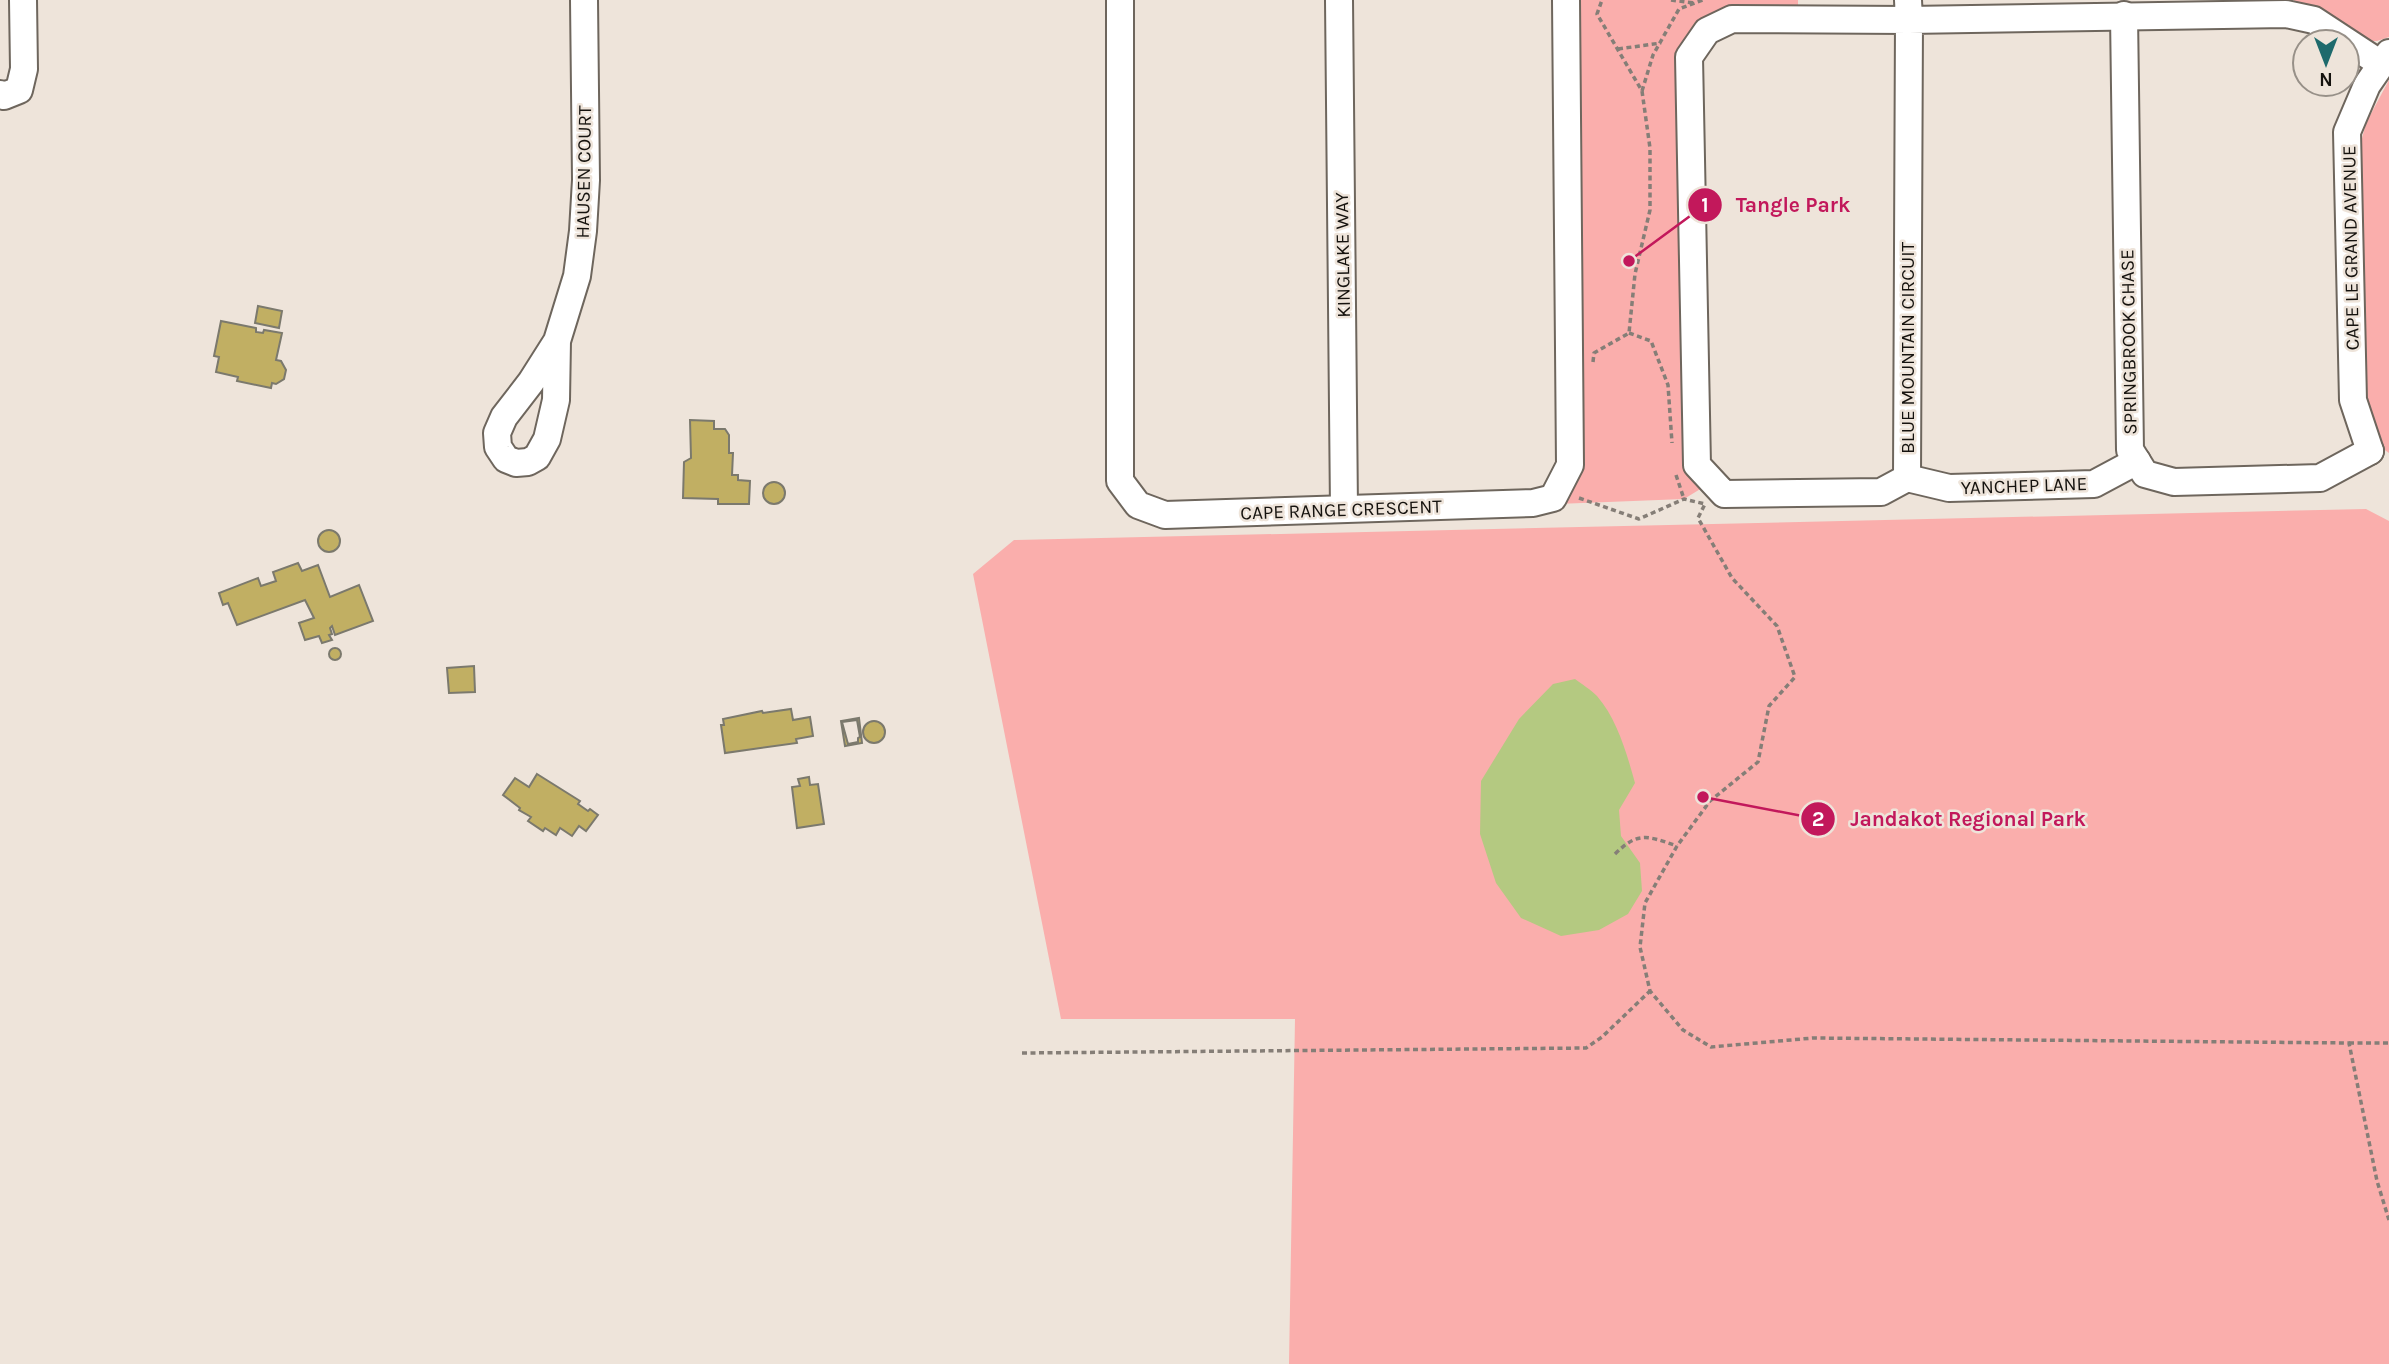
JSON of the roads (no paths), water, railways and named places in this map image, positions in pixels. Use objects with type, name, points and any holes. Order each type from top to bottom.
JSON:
[{"type":"street","points":[[0,94],[4,96],[19,90],[24,69],[23,0]]},
{"type":"street","name":"HAUSEN COURT","points":[[557,341],[577,276],[583,232],[586,180],[584,0]]},
{"type":"street","name":"CAPE RANGE CRESCENT","points":[[1120,0],[1120,481],[1138,505],[1166,515],[1533,503],[1553,498],[1570,465],[1566,0]]},
{"type":"street","name":"KINGLAKE WAY","points":[[1339,0],[1345,509]]},
{"type":"street","name":"BLUE MOUNTAIN CIRCUIT","points":[[1909,10],[1907,478],[1881,492],[1724,494],[1697,465],[1689,57],[1707,31],[1732,19],[1909,10],[2124,15],[2183,8],[2286,14],[2314,20],[2385,58]]},
{"type":"street","name":"SPRINGBROOK CHASE","points":[[2124,15],[2130,450],[2145,474],[2174,482],[2320,478],[2379,456]]},
{"type":"street","name":"CAPE LE GRAND AVENUE","points":[[2379,456],[2353,400],[2347,132],[2367,85],[2385,58]]},
{"type":"street","name":"YANCHEP LANE","points":[[1907,478],[1950,488],[2094,484],[2137,461]]},
{"type":"place","name":"Tangle Park","points":[[1629,261]]},
{"type":"place","name":"Jandakot Regional Park","points":[[1703,797]]}]
